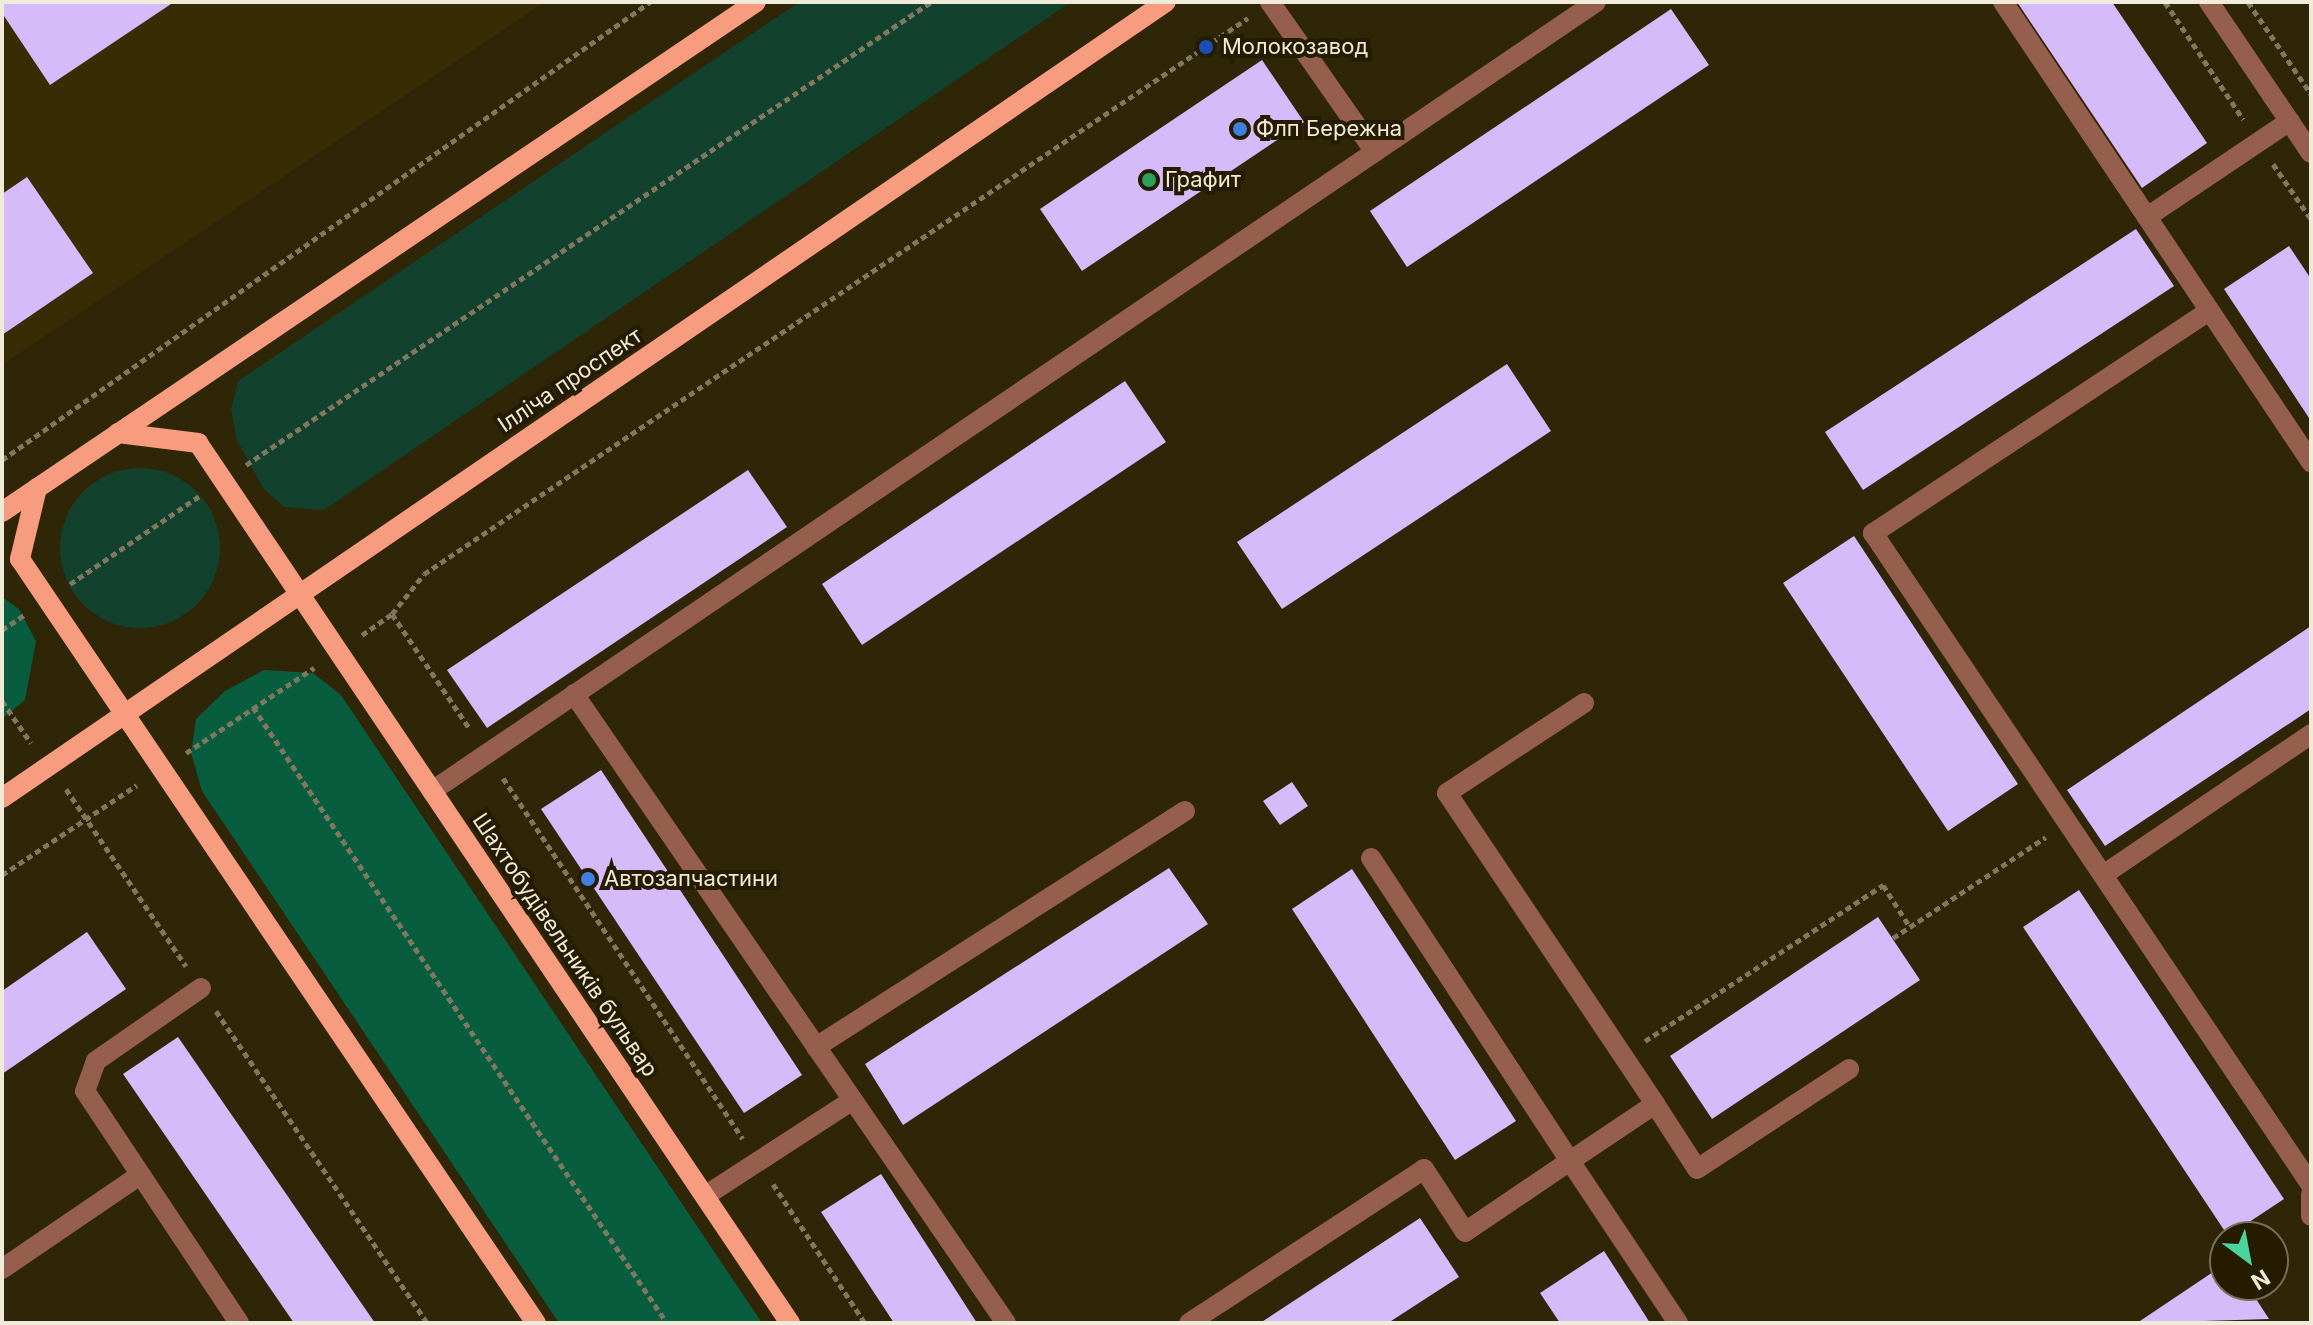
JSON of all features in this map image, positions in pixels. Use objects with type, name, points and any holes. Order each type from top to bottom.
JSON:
[{"type":"main road","points":[[2,512],[756,2]]},
{"type":"main road","name":"Ілліча проспект","points":[[2,798],[1166,2]]},
{"type":"main road","name":"Шахтобудівельників бульвар","points":[[118,433],[198,443],[790,1323]]},
{"type":"main road","points":[[37,488],[20,559],[159,770],[536,1323]]},
{"type":"street","points":[[432,791],[1596,2]]},
{"type":"street","points":[[2003,2],[2311,462]]},
{"type":"street","points":[[2209,2],[2311,153]]},
{"type":"street","points":[[1270,3],[1375,152]]},
{"type":"street","points":[[2147,217],[2290,121]]},
{"type":"street","points":[[2209,311],[1873,533],[2106,873],[2311,1185]]},
{"type":"street","points":[[574,694],[1006,1323]]},
{"type":"street","points":[[1584,703],[1447,793],[1697,1169],[1849,1069]]},
{"type":"street","points":[[2106,873],[2311,734]]},
{"type":"street","points":[[816,1047],[1185,811]]},
{"type":"street","points":[[1371,858],[1678,1323]]},
{"type":"street","points":[[201,988],[96,1061],[85,1091],[239,1323]]},
{"type":"street","points":[[705,1196],[853,1100]]},
{"type":"street","points":[[1189,1323],[1424,1169],[1465,1232],[1655,1104]]},
{"type":"street","points":[[2,1269],[140,1175]]},
{"type":"street","points":[[2311,1194],[2311,1216]]},
{"type":"path","points":[[2,460],[650,2]]},
{"type":"path","points":[[2,630],[931,2]]},
{"type":"path","points":[[2165,2],[2311,219]]},
{"type":"path","points":[[2248,2],[2311,94]]},
{"type":"path","points":[[2,875],[339,652],[392,614],[424,574],[1270,3]]},
{"type":"path","points":[[392,614],[865,1323]]},
{"type":"path","points":[[253,707],[667,1323]]},
{"type":"path","points":[[88,817],[427,1323]]},
{"type":"path","points":[[1893,938],[2070,821]]},
{"type":"path","points":[[1623,1056],[1883,885],[1910,927]]},
{"type":"shaded area","points":[[2,2],[545,2],[2,365]]},
{"type":"green space","points":[[799,2],[1071,2],[324,510],[284,507],[263,488],[237,440],[231,410],[238,381]]},
{"type":"green space","points":[[140,468],[171,474],[196,492],[214,517],[220,548],[214,579],[196,604],[171,622],[140,628],[109,622],[84,604],[66,579],[60,548],[66,517],[84,492],[109,474]]},
{"type":"green space","points":[[2,597],[19,609],[36,641],[25,700],[2,719]]},
{"type":"green space","points":[[264,670],[313,673],[341,695],[762,1323],[559,1323],[202,791],[191,753],[196,719],[225,691]]},
{"type":"building","points":[[2,2],[174,2],[50,85],[2,13]]},
{"type":"building","points":[[2017,2],[2112,2],[2207,143],[2142,188]]},
{"type":"building","points":[[1671,9],[1709,65],[1407,267],[1370,211]]},
{"type":"building","points":[[1262,60],[1304,122],[1082,271],[1040,209]]},
{"type":"building","points":[[27,177],[93,273],[2,335],[2,194]]},
{"type":"building","points":[[2136,229],[2174,286],[1863,490],[1825,432]]},
{"type":"building","points":[[2289,246],[2311,279],[2311,421],[2224,289]]},
{"type":"building","points":[[1507,364],[1551,431],[1282,609],[1237,542]]},
{"type":"building","points":[[1125,381],[1166,442],[862,645],[822,584]]},
{"type":"building","points":[[748,470],[787,527],[487,728],[447,670]]},
{"type":"building","points":[[1854,536],[2018,784],[1948,831],[1783,583]]},
{"type":"building","points":[[2311,626],[2311,709],[2105,846],[2067,790]]},
{"type":"building","points":[[601,770],[802,1075],[744,1113],[541,809]]},
{"type":"building","points":[[1292,782],[1308,806],[1280,825],[1263,801]]},
{"type":"building","points":[[1169,868],[1208,924],[903,1125],[865,1064]]},
{"type":"building","points":[[1352,869],[1516,1121],[1455,1160],[1292,909]]},
{"type":"building","points":[[2079,890],[2284,1199],[2251,1221],[2218,1221],[2023,927]]},
{"type":"building","points":[[1878,917],[1920,980],[1712,1119],[1670,1056]]},
{"type":"building","points":[[87,932],[126,989],[2,1074],[2,991]]},
{"type":"building","points":[[178,1037],[375,1323],[294,1323],[123,1074]]},
{"type":"building","points":[[881,1174],[977,1323],[894,1323],[821,1212]]},
{"type":"building","points":[[1420,1218],[1459,1277],[1388,1323],[1260,1323]]},
{"type":"building","points":[[1604,1251],[1650,1323],[1560,1323],[1540,1293]]},
{"type":"building","points":[[2209,1275],[2209,1301],[2257,1301],[2269,1319],[2137,1323]]},
{"type":"place","name":"Молокозавод","points":[[1206,47]]},
{"type":"place","name":"Флп Бережна","points":[[1240,129]]},
{"type":"place","name":"Графит","points":[[1149,180]]},
{"type":"place","name":"Автозапчастини","points":[[588,879]]}]
